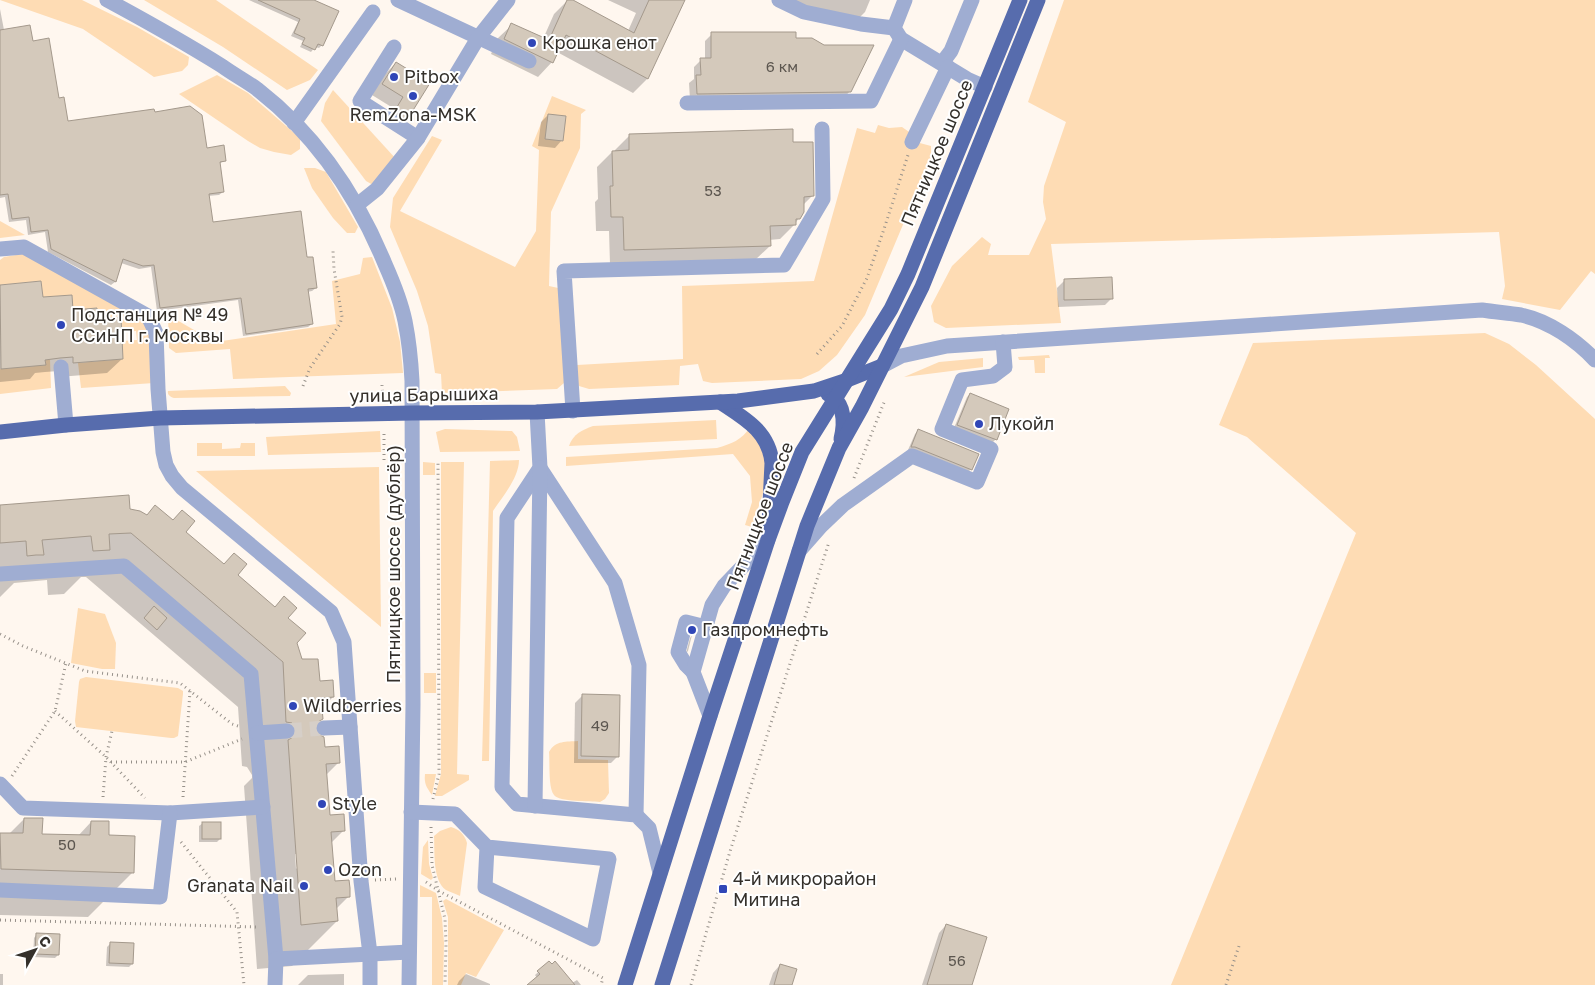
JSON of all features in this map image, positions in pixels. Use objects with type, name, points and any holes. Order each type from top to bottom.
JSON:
[{"type":"main road","name":"Пятницкое шоссе","points":[[626,985],[710,716],[768,540],[802,452],[891,309],[908,274],[1020,0]]},
{"type":"main road","name":"Пятницкое шоссе","points":[[662,985],[807,526],[838,448],[862,408],[922,287],[1038,0]]},
{"type":"main road","name":"улица Барышиха","points":[[0,432],[160,418],[572,411],[720,402],[814,391],[882,366]]},
{"type":"main road","points":[[814,391],[829,394],[840,406],[844,428],[838,448]]},
{"type":"main road","points":[[720,402],[756,426],[771,453],[768,540]]},
{"type":"street","name":"Пятницкое шоссе (дублёр)","points":[[107,0],[206,56],[256,88],[306,134],[331,165],[357,206],[378,247],[405,320],[411,356],[412,413],[413,704],[409,985]]},
{"type":"street","points":[[398,0],[529,62]]},
{"type":"street","points":[[357,206],[377,189],[418,138],[478,38],[508,0]]},
{"type":"street","points":[[779,0],[804,12],[898,33],[967,79],[985,87]]},
{"type":"street","points":[[687,103],[871,101],[898,33],[905,0]]},
{"type":"street","points":[[912,142],[972,0]]},
{"type":"street","points":[[294,122],[373,12]]},
{"type":"street","points":[[394,46],[360,101],[418,138]]},
{"type":"street","points":[[572,411],[564,271],[784,265],[824,199],[822,129]]},
{"type":"street","points":[[0,249],[24,247],[148,316],[156,333],[163,452],[166,465],[172,476],[182,488],[330,612],[344,642],[362,881],[370,954],[370,985]]},
{"type":"street","points":[[882,366],[902,356],[947,346],[1482,310],[1522,316],[1554,328],[1584,348],[1595,360]]},
{"type":"street","points":[[798,552],[843,505],[912,456],[977,482],[991,449],[942,429],[962,380],[993,376],[1005,367],[1003,342]]},
{"type":"street","points":[[61,367],[66,425]]},
{"type":"street","points":[[535,806],[540,468],[537,412]]},
{"type":"street","points":[[540,468],[507,518],[502,787],[517,804],[636,815],[649,828],[660,873]]},
{"type":"street","points":[[540,468],[615,583],[639,665],[636,815]]},
{"type":"street","points":[[710,716],[693,672],[712,605],[724,586],[768,540]]},
{"type":"street","points":[[0,574],[124,566],[251,674],[276,959],[275,985]]},
{"type":"street","points":[[324,728],[350,727]]},
{"type":"street","points":[[257,733],[287,731]]},
{"type":"street","points":[[2,786],[23,808],[170,816],[263,807]]},
{"type":"street","points":[[412,812],[455,814],[487,847],[609,859],[593,939],[485,888],[487,847]]},
{"type":"street","points":[[0,890],[160,897],[170,816]]},
{"type":"street","points":[[276,959],[409,952]]},
{"type":"path","points":[[817,354],[842,326],[867,278],[912,142]]},
{"type":"path","points":[[302,386],[310,368],[340,324],[342,317],[333,250]]},
{"type":"path","points":[[382,385],[382,397]]},
{"type":"path","points":[[853,478],[886,398]]},
{"type":"path","points":[[384,434],[384,461]]},
{"type":"path","points":[[438,460],[439,774],[431,814],[432,865],[445,918],[446,985]]},
{"type":"path","points":[[691,985],[731,848],[831,535]]},
{"type":"path","points":[[0,634],[23,646],[85,671],[180,683],[232,724],[257,733]]},
{"type":"path","points":[[2,786],[55,711],[66,663]]},
{"type":"path","points":[[170,816],[185,762],[190,690]]},
{"type":"path","points":[[55,711],[170,816],[237,912],[244,985]]},
{"type":"path","points":[[101,811],[106,757],[112,731]]},
{"type":"path","points":[[111,762],[185,762],[257,733]]},
{"type":"path","points":[[362,881],[421,879],[439,891],[603,978],[601,985]]},
{"type":"path","points":[[0,920],[273,927]]},
{"type":"path","points":[[1226,985],[1240,943]]},
{"type":"shaded area","points":[[0,0],[82,0],[137,27],[189,57],[188,65],[182,71],[154,77],[83,29]]},
{"type":"shaded area","points":[[144,0],[216,0],[318,70],[310,80],[287,90],[223,47]]},
{"type":"shaded area","points":[[1064,0],[1595,0],[1595,274],[1591,271],[1560,310],[1502,299],[1505,286],[1499,232],[1051,244],[1061,323],[946,328],[934,322],[931,306],[952,266],[982,237],[991,244],[988,255],[1029,255],[1046,219],[1043,202],[1044,186],[1066,122],[1028,102]]},
{"type":"shaded area","points":[[217,75],[248,93],[300,138],[300,149],[291,155],[260,148],[179,94]]},
{"type":"shaded area","points":[[333,90],[396,159],[373,185],[366,181],[321,121],[325,103]]},
{"type":"shaded area","points":[[552,96],[586,110],[581,114],[580,148],[551,212],[549,286],[563,289],[564,383],[557,389],[442,393],[441,374],[435,373],[428,326],[417,291],[390,227],[393,198],[432,136],[442,140],[400,211],[515,267],[536,231],[539,150],[532,146]]},
{"type":"shaded area","points":[[878,125],[889,128],[902,127],[912,134],[916,142],[931,146],[931,158],[865,315],[837,355],[819,371],[801,379],[712,383],[703,381],[698,364],[680,366],[679,385],[589,389],[579,386],[576,381],[577,365],[683,359],[682,286],[814,281],[857,128],[875,133]]},
{"type":"shaded area","points":[[304,168],[315,168],[326,172],[358,227],[355,233],[347,233],[333,218],[312,188]]},
{"type":"shaded area","points":[[0,221],[25,235],[0,238]]},
{"type":"shaded area","points":[[28,253],[145,320],[151,333],[154,383],[81,388],[78,363],[123,359],[122,341],[137,340],[136,331],[122,332],[121,317],[97,319],[96,308],[73,310],[72,295],[43,297],[41,281],[0,285],[0,260],[4,257]]},
{"type":"shaded area","points":[[372,257],[392,308],[400,342],[403,373],[233,379],[230,349],[176,353],[169,348],[168,315],[215,342],[336,324],[332,281],[360,274],[363,258]]},
{"type":"shaded area","points":[[1485,333],[1509,344],[1536,365],[1595,419],[1595,985],[1171,985],[1356,533],[1247,437],[1219,425],[1253,343]]},
{"type":"shaded area","points":[[1049,355],[1050,358],[1045,358],[1045,373],[1035,373],[1034,360],[1019,360],[1018,357]]},
{"type":"shaded area","points":[[983,358],[983,367],[904,377],[939,362]]},
{"type":"shaded area","points":[[50,359],[51,388],[0,394],[0,369],[45,365],[45,360]]},
{"type":"shaded area","points":[[285,386],[291,393],[290,396],[174,398],[168,392],[168,391]]},
{"type":"shaded area","points":[[716,420],[717,439],[569,446],[578,433],[593,426]]},
{"type":"shaded area","points":[[750,427],[765,445],[768,478],[752,527],[745,525],[752,502],[750,476],[733,454],[566,466],[566,457],[717,448],[736,441]]},
{"type":"shaded area","points":[[445,429],[512,431],[517,437],[520,451],[440,452],[436,432]]},
{"type":"shaded area","points":[[380,431],[381,452],[268,455],[266,437]]},
{"type":"shaded area","points":[[197,443],[222,443],[222,449],[240,448],[241,443],[255,443],[255,456],[197,456]]},
{"type":"shaded area","points":[[519,460],[513,480],[493,511],[489,761],[482,761],[490,461]]},
{"type":"shaded area","points":[[423,462],[435,463],[435,475],[423,475]]},
{"type":"shaded area","points":[[441,462],[464,462],[457,774],[469,775],[469,780],[442,796],[435,796],[441,774]]},
{"type":"shaded area","points":[[379,467],[381,627],[196,471]]},
{"type":"shaded area","points":[[78,608],[105,614],[116,643],[115,669],[102,669],[71,663]]},
{"type":"shaded area","points":[[424,673],[436,673],[436,693],[424,693]]},
{"type":"shaded area","points":[[86,677],[178,688],[183,691],[178,736],[171,738],[76,727],[79,682],[80,679]]},
{"type":"shaded area","points":[[578,741],[578,759],[608,760],[609,793],[600,802],[562,799],[552,792],[549,752],[555,745]]},
{"type":"shaded area","points":[[425,774],[436,774],[432,795],[426,785]]},
{"type":"shaded area","points":[[451,827],[457,829],[465,837],[467,843],[460,896],[446,890],[438,879],[435,865],[434,836],[440,831]]},
{"type":"shaded area","points":[[428,840],[429,864],[433,878],[431,880],[421,874],[423,847]]},
{"type":"shaded area","points":[[420,885],[436,893],[442,918],[444,943],[443,985],[432,985],[432,897],[420,897]]},
{"type":"shaded area","points":[[446,899],[504,930],[476,977],[466,973],[461,985],[448,985],[448,917],[443,901]]},
{"type":"building","points":[[258,0],[314,0],[339,11],[323,46],[318,44],[315,50],[302,44],[305,38],[294,33],[300,19]]},
{"type":"building","points":[[567,0],[573,0],[634,33],[649,0],[685,0],[648,79],[566,35],[553,63],[504,39],[511,23],[549,40]]},
{"type":"building","points":[[30,25],[33,41],[49,38],[59,98],[64,97],[68,121],[154,109],[155,112],[190,106],[202,115],[207,148],[224,145],[226,161],[220,162],[224,192],[209,194],[213,222],[301,211],[307,257],[313,257],[317,288],[308,289],[313,324],[246,334],[241,298],[160,308],[154,265],[143,266],[123,259],[116,282],[51,249],[48,230],[31,232],[29,217],[12,219],[8,194],[0,195],[0,30]]},
{"type":"building","points":[[711,32],[796,32],[796,38],[812,38],[824,45],[874,45],[851,92],[697,94],[696,75],[701,75],[700,58],[711,58]]},
{"type":"building","points":[[396,62],[430,83],[407,120],[394,112],[403,97],[382,84]]},
{"type":"building","points":[[548,114],[566,116],[563,141],[545,139]]},
{"type":"building","points":[[793,129],[793,142],[813,142],[814,196],[804,197],[804,212],[800,219],[796,219],[796,225],[770,226],[771,246],[624,250],[623,217],[611,217],[610,186],[613,186],[612,151],[629,150],[629,134]]},
{"type":"building","points":[[1112,277],[1113,299],[1064,300],[1064,279]]},
{"type":"building","name":"Подстанция № 49 ССиНП г. Москвы","points":[[41,281],[43,297],[72,295],[73,310],[97,308],[97,319],[121,317],[123,359],[73,363],[73,357],[60,358],[45,360],[46,365],[1,369],[0,285]]},
{"type":"building","points":[[970,393],[1009,409],[997,440],[957,425]]},
{"type":"building","points":[[918,429],[979,454],[972,470],[911,447]]},
{"type":"building","points":[[129,495],[130,509],[147,515],[155,505],[173,520],[182,510],[195,521],[186,532],[224,564],[234,553],[247,564],[238,575],[275,607],[284,596],[297,608],[288,618],[306,633],[297,643],[302,659],[318,659],[320,681],[333,680],[334,697],[321,698],[323,719],[316,723],[315,728],[316,733],[324,737],[325,747],[339,746],[340,763],[326,764],[330,815],[344,814],[345,831],[331,832],[335,881],[349,880],[350,888],[350,897],[336,898],[338,921],[301,925],[288,740],[295,736],[296,730],[292,723],[286,722],[283,662],[131,533],[109,534],[110,550],[93,551],[91,536],[42,540],[44,555],[27,556],[26,541],[0,543],[0,505]]},
{"type":"building","points":[[154,606],[167,618],[157,630],[144,618]]},
{"type":"building","points":[[582,694],[620,695],[619,757],[581,756]]},
{"type":"building","points":[[24,818],[43,818],[42,834],[90,835],[91,821],[109,821],[109,835],[135,836],[134,873],[1,869],[0,833],[23,833]]},
{"type":"building","points":[[202,822],[221,822],[221,839],[202,839]]},
{"type":"building","points":[[946,924],[987,937],[972,985],[927,985]]},
{"type":"building","points":[[36,933],[60,934],[59,955],[35,954]]},
{"type":"building","points":[[110,942],[134,943],[133,964],[109,963]]},
{"type":"building","points":[[549,961],[552,964],[555,961],[575,985],[527,985],[540,974],[537,971]]},
{"type":"building","points":[[780,964],[797,969],[792,985],[774,985]]},
{"type":"tunnel","points":[[287,731],[324,728]]},
{"type":"place","name":"Крошка енот","points":[[532,43]]},
{"type":"place","name":"Pitbox","points":[[394,77]]},
{"type":"place","name":"RemZona-MSK","points":[[413,96]]},
{"type":"place","name":"Подстанция № 49 ССиНП г. Москвы","points":[[61,325]]},
{"type":"place","name":"Лукойл","points":[[979,424]]},
{"type":"place","name":"Газпромнефть","points":[[692,630]]},
{"type":"place","name":"Wildberries","points":[[293,706]]},
{"type":"place","name":"Style","points":[[322,804]]},
{"type":"place","name":"Ozon","points":[[328,870]]},
{"type":"place","name":"Granata Nail","points":[[304,886]]},
{"type":"place","name":"4-й микрорайон Митина","points":[[723,889]]}]
